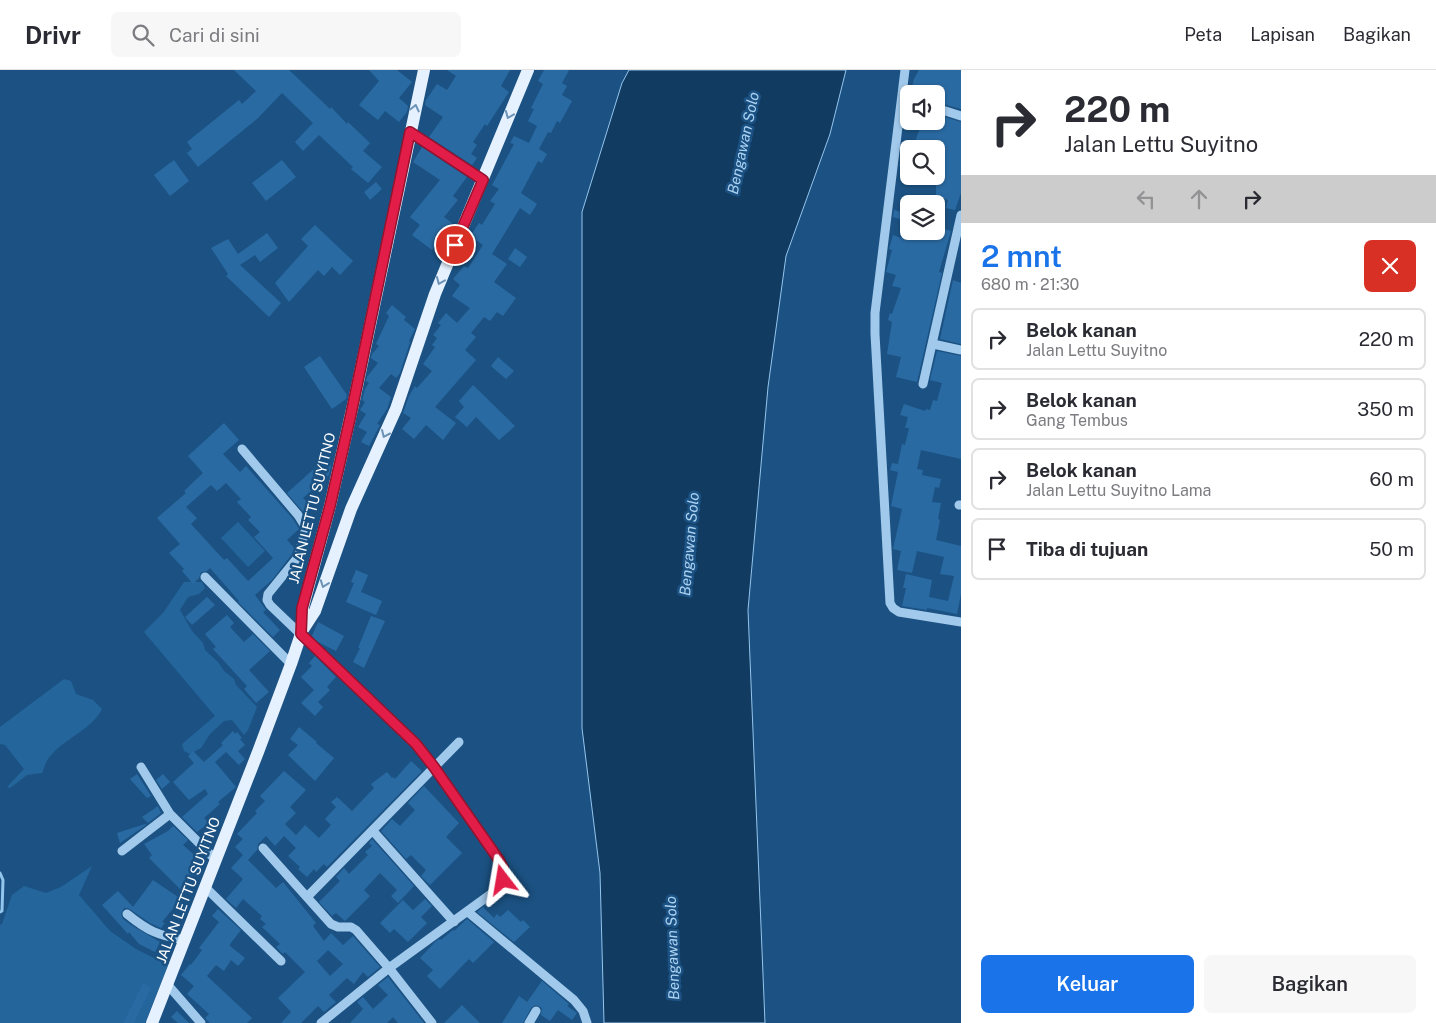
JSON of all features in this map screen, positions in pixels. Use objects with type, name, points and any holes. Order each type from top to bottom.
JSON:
[{"type":"main road","name":"JALAN LETTU SUYITNO","points":[[152,1023],[301,634],[302,608],[330,506],[355,396],[424,70]]},
{"type":"main road","points":[[301,634],[315,611],[351,509],[396,409],[435,294],[528,70]]},
{"type":"main road","points":[[330,506],[338,513],[343,514],[351,509]]},
{"type":"street","points":[[905,70],[905,85]]},
{"type":"street","points":[[945,111],[961,116]]},
{"type":"street","points":[[900,130],[887,210],[875,320],[890,603],[899,612],[961,622]]},
{"type":"street","points":[[410,132],[483,180]]},
{"type":"street","points":[[923,384],[961,215]]},
{"type":"street","points":[[932,344],[961,350]]},
{"type":"street","points":[[242,449],[298,515],[306,528],[298,558],[270,590],[267,598],[269,603],[274,610],[416,744],[434,767],[503,868],[504,876],[499,887],[468,912],[390,968],[322,1023]]},
{"type":"street","points":[[205,577],[291,664]]},
{"type":"street","points":[[308,896],[374,831],[459,742]]},
{"type":"street","points":[[140,767],[170,814],[216,860]]},
{"type":"street","points":[[122,851],[170,814]]},
{"type":"street","points":[[374,831],[454,922]]},
{"type":"street","points":[[263,848],[308,896],[331,924],[338,927],[351,927],[356,930],[390,968],[432,1023]]},
{"type":"street","points":[[205,887],[282,961]]},
{"type":"street","points":[[468,912],[574,1000],[583,1011],[587,1023]]},
{"type":"street","points":[[127,914],[158,935],[184,940]]},
{"type":"street","points":[[167,984],[201,1023]]},
{"type":"street","points":[[529,1023],[536,1011]]},
{"type":"shaded area","points":[[238,522],[265,551],[248,567],[221,538]]},
{"type":"shaded area","points":[[184,582],[202,582],[205,588],[199,594],[188,597],[180,610],[192,631],[203,643],[205,650],[234,679],[236,685],[257,707],[248,730],[244,735],[232,720],[224,721],[210,734],[201,748],[190,754],[184,751],[182,744],[215,716],[144,632],[163,613]]},
{"type":"shaded area","points":[[64,679],[71,681],[76,694],[93,700],[102,709],[91,723],[54,752],[47,761],[42,773],[27,775],[10,788],[7,787],[24,769],[5,745],[0,744],[0,727]]},
{"type":"shaded area","points":[[92,866],[79,895],[110,931],[136,949],[168,965],[145,1023],[0,1023],[0,925],[12,895],[24,886],[46,893],[61,887]]},
{"type":"water","name":"Bengawan Solo","points":[[629,70],[846,70],[830,134],[786,256],[768,387],[748,610],[765,1023],[604,1023],[600,873],[582,728],[582,212],[622,83]]},
{"type":"building","points":[[234,70],[289,70],[330,109],[331,107],[347,124],[348,122],[370,143],[363,151],[382,167],[368,183],[351,169],[353,167],[319,135],[303,151],[295,142],[313,123],[282,93],[258,118],[198,167],[187,153],[192,149],[187,142],[239,100],[242,104],[256,91]]},
{"type":"building","points":[[369,70],[397,70],[412,82],[399,98],[408,106],[407,112],[399,122],[385,111],[378,120],[359,105],[379,81]]},
{"type":"building","points":[[447,70],[510,70],[501,86],[509,92],[487,126],[485,124],[473,142],[477,145],[471,154],[477,158],[472,165],[429,137],[443,117],[425,105],[426,100],[437,84],[447,90],[456,76]]},
{"type":"building","points":[[544,70],[569,70],[562,83],[567,86],[562,95],[572,101],[560,123],[557,121],[551,133],[548,132],[539,149],[547,154],[542,163],[538,161],[521,193],[537,204],[530,215],[520,208],[492,254],[507,264],[494,282],[516,298],[503,316],[497,312],[490,321],[484,317],[471,333],[476,337],[465,350],[476,360],[435,407],[456,423],[443,440],[426,425],[414,439],[402,429],[411,418],[403,413],[415,386],[417,388],[432,371],[423,364],[435,347],[432,345],[437,338],[433,335],[441,325],[438,323],[446,313],[457,323],[470,308],[452,296],[460,285],[453,279],[464,266],[468,268],[483,245],[470,236],[479,223],[482,225],[495,204],[490,201],[499,189],[492,185],[514,144],[510,143],[514,136],[529,143],[537,126],[528,121],[534,109],[531,108],[543,84],[538,81]]},
{"type":"building","points":[[919,70],[961,70],[961,109],[945,105],[945,85],[912,85]]},
{"type":"building","points":[[945,117],[961,122],[961,193],[955,210],[946,208],[948,200],[945,199],[945,195],[936,195],[936,185],[945,185],[945,140],[916,140],[919,130],[945,130]]},
{"type":"building","points":[[422,147],[467,177],[453,196],[458,200],[444,217],[452,223],[446,232],[449,234],[441,243],[439,241],[432,250],[412,235],[420,225],[410,217],[440,180],[413,162]]},
{"type":"building","points":[[174,160],[189,181],[170,196],[154,175]]},
{"type":"building","points":[[282,160],[296,177],[266,201],[252,183]]},
{"type":"building","points":[[376,182],[382,189],[370,200],[364,192]]},
{"type":"building","points":[[894,210],[900,212],[900,219],[893,217]]},
{"type":"building","points":[[315,225],[353,261],[340,275],[332,267],[324,276],[318,270],[289,302],[275,283],[308,246],[301,239]]},
{"type":"building","points":[[945,229],[951,231],[939,272],[942,273],[917,382],[896,377],[901,357],[887,354],[892,322],[888,320],[901,288],[892,286],[896,275],[886,272],[892,250],[889,249],[893,235],[900,238],[900,240],[945,240]]},
{"type":"building","points":[[267,233],[278,248],[260,262],[255,255],[240,265],[281,303],[269,317],[226,276],[228,274],[211,248],[228,239],[238,254]]},
{"type":"building","points":[[515,248],[527,257],[520,267],[508,259]]},
{"type":"building","points":[[953,280],[961,283],[961,344],[940,339]]},
{"type":"building","points":[[392,305],[406,317],[404,320],[415,329],[409,341],[400,373],[396,378],[391,374],[379,388],[391,397],[387,409],[377,424],[380,425],[369,446],[361,442],[367,432],[358,427],[366,414],[360,410],[365,402],[362,400],[369,383],[366,381],[367,377],[378,363],[371,358],[372,354],[379,346],[376,344],[389,316],[386,313]]},
{"type":"building","points":[[937,351],[961,356],[961,459],[921,450],[917,469],[923,470],[922,475],[941,479],[939,488],[935,487],[932,502],[941,503],[936,540],[961,546],[961,594],[957,614],[927,608],[927,610],[902,606],[906,588],[903,588],[906,574],[932,580],[929,597],[948,601],[954,576],[940,574],[944,557],[917,551],[912,573],[897,570],[901,551],[893,549],[902,509],[891,506],[898,472],[890,470],[892,463],[898,464],[902,444],[905,445],[909,428],[905,428],[908,417],[900,415],[904,404],[925,411],[926,409],[930,410],[933,400],[937,401],[942,383],[930,380]]},
{"type":"building","points":[[320,356],[347,395],[346,399],[332,409],[304,367]]},
{"type":"building","points":[[498,357],[514,371],[506,379],[491,366]]},
{"type":"building","points":[[473,385],[515,426],[499,440],[476,417],[467,427],[455,417],[464,407],[459,401]]},
{"type":"building","points":[[224,423],[239,440],[223,454],[240,472],[246,466],[293,519],[299,529],[287,540],[294,548],[292,554],[272,580],[255,595],[266,610],[263,612],[280,630],[273,637],[238,602],[210,568],[207,571],[201,572],[199,578],[193,584],[182,571],[184,569],[169,553],[180,544],[157,518],[186,493],[184,491],[203,473],[188,456]],"holes":[[[226,483],[241,499],[237,502],[251,517],[248,520],[260,532],[254,537],[273,558],[248,581],[227,558],[224,560],[191,524],[197,518],[186,507],[211,485],[217,491]]]},
{"type":"building","points":[[325,459],[331,465],[329,475],[303,498],[311,506],[303,512],[287,493]]},
{"type":"building","points":[[356,570],[368,575],[361,592],[382,601],[376,615],[346,602],[354,583],[351,582]]},
{"type":"building","points":[[207,597],[215,605],[192,625],[185,617]]},
{"type":"building","points":[[227,615],[234,623],[230,627],[244,642],[253,634],[270,651],[249,670],[269,692],[256,703],[244,689],[247,686],[213,649],[216,647],[205,634]]},
{"type":"building","points":[[371,616],[385,621],[364,668],[353,662]]},
{"type":"building","points":[[318,622],[344,636],[336,651],[316,641],[312,636]]},
{"type":"building","points":[[315,656],[336,677],[327,687],[330,690],[318,702],[323,707],[315,716],[301,703],[314,690],[301,677],[312,666],[309,663]]},
{"type":"building","points":[[299,727],[334,758],[315,781],[288,755],[298,745],[290,739]]},
{"type":"building","points":[[233,731],[235,734],[237,732],[245,745],[238,751],[245,759],[239,765],[226,752],[215,762],[236,787],[218,802],[220,804],[204,818],[209,823],[197,832],[182,817],[208,794],[205,789],[189,800],[173,782],[194,763],[188,756],[193,751],[204,762],[223,745],[221,743]]},
{"type":"building","points":[[411,761],[422,771],[327,867],[324,864],[316,872],[314,869],[307,877],[298,869],[300,867],[288,856],[296,848],[284,836],[275,846],[266,836],[258,844],[257,850],[248,860],[235,847],[243,839],[237,834],[257,813],[255,811],[265,801],[260,796],[284,771],[306,790],[290,807],[296,813],[285,824],[296,835],[305,825],[319,838],[331,825],[325,819],[336,807],[331,802],[337,797],[352,811],[374,788],[371,784],[387,772],[395,779]]},
{"type":"building","points":[[137,774],[151,796],[147,798],[130,779]]},
{"type":"building","points":[[163,774],[170,782],[162,789],[156,780]]},
{"type":"building","points":[[424,786],[459,823],[446,837],[462,853],[430,885],[421,876],[426,870],[411,855],[406,859],[381,831],[392,819],[400,826],[415,810],[408,803]]},
{"type":"building","points":[[158,806],[161,813],[148,823],[142,817]]},
{"type":"building","points":[[146,825],[120,843],[117,833]]},
{"type":"building","points":[[173,826],[188,840],[183,845],[200,860],[193,869],[197,872],[187,882],[182,891],[149,858],[152,855],[144,844],[168,831]]},
{"type":"building","points":[[372,839],[414,886],[398,903],[391,896],[397,890],[380,873],[364,890],[370,896],[345,921],[336,913],[332,916],[319,902],[340,881],[336,877],[344,868],[349,874],[368,855],[365,852],[372,846],[369,843]]},
{"type":"building","points":[[243,855],[276,888],[283,882],[316,923],[313,926],[324,941],[331,933],[343,945],[353,936],[380,967],[368,977],[363,972],[354,984],[347,978],[329,995],[336,1002],[324,1012],[318,1006],[301,1023],[281,1023],[291,1012],[278,998],[305,972],[285,952],[283,954],[276,947],[280,944],[262,927],[266,924],[260,919],[262,916],[243,899],[236,908],[226,899],[243,879],[231,868]],"holes":[[[328,950],[343,964],[330,976],[317,961]]]},
{"type":"building","points":[[153,880],[181,899],[162,922],[165,923],[161,928],[128,908],[124,908],[121,914],[123,919],[131,925],[160,942],[155,952],[139,944],[102,905],[118,891],[133,907]]},
{"type":"building","points":[[425,899],[432,906],[421,917],[427,923],[408,942],[394,929],[390,933],[380,923],[403,900],[413,910]]},
{"type":"building","points":[[483,907],[494,918],[497,914],[500,917],[508,910],[521,922],[523,920],[530,927],[514,942],[477,912]]},
{"type":"building","points":[[218,909],[241,930],[230,946],[245,958],[238,966],[231,960],[224,971],[216,965],[207,976],[252,1018],[247,1023],[210,1023],[205,1018],[209,1014],[187,994],[194,986],[181,975],[202,950],[199,948],[219,922],[212,916]]},
{"type":"building","points":[[467,919],[494,942],[473,963],[469,959],[440,989],[427,976],[433,970],[420,958],[436,941],[441,940],[454,931]]},
{"type":"building","points":[[388,977],[424,1023],[398,1023],[393,1017],[387,1023],[350,1023],[363,1009],[357,1002],[363,997],[373,1009],[388,995],[378,985]]},
{"type":"building","points":[[542,981],[569,1004],[567,1006],[577,1013],[572,1020],[558,1010],[550,1021],[541,1015],[542,1008],[536,1005],[531,1008],[523,1023],[502,1023],[519,996],[527,1002]]},
{"type":"building","points":[[143,983],[151,988],[134,1023],[123,1023]]},
{"type":"building","points":[[462,1005],[480,1023],[444,1023]]},
{"type":"building","points":[[177,1011],[189,1023],[178,1023],[171,1017]]},
{"type":"waterway","points":[[0,873],[3,880],[2,911],[0,912]]},
{"type":"route","points":[[455,245],[483,180],[410,132],[351,414],[330,506],[302,608],[301,634],[416,744],[499,860],[503,868],[503,880]]}]
